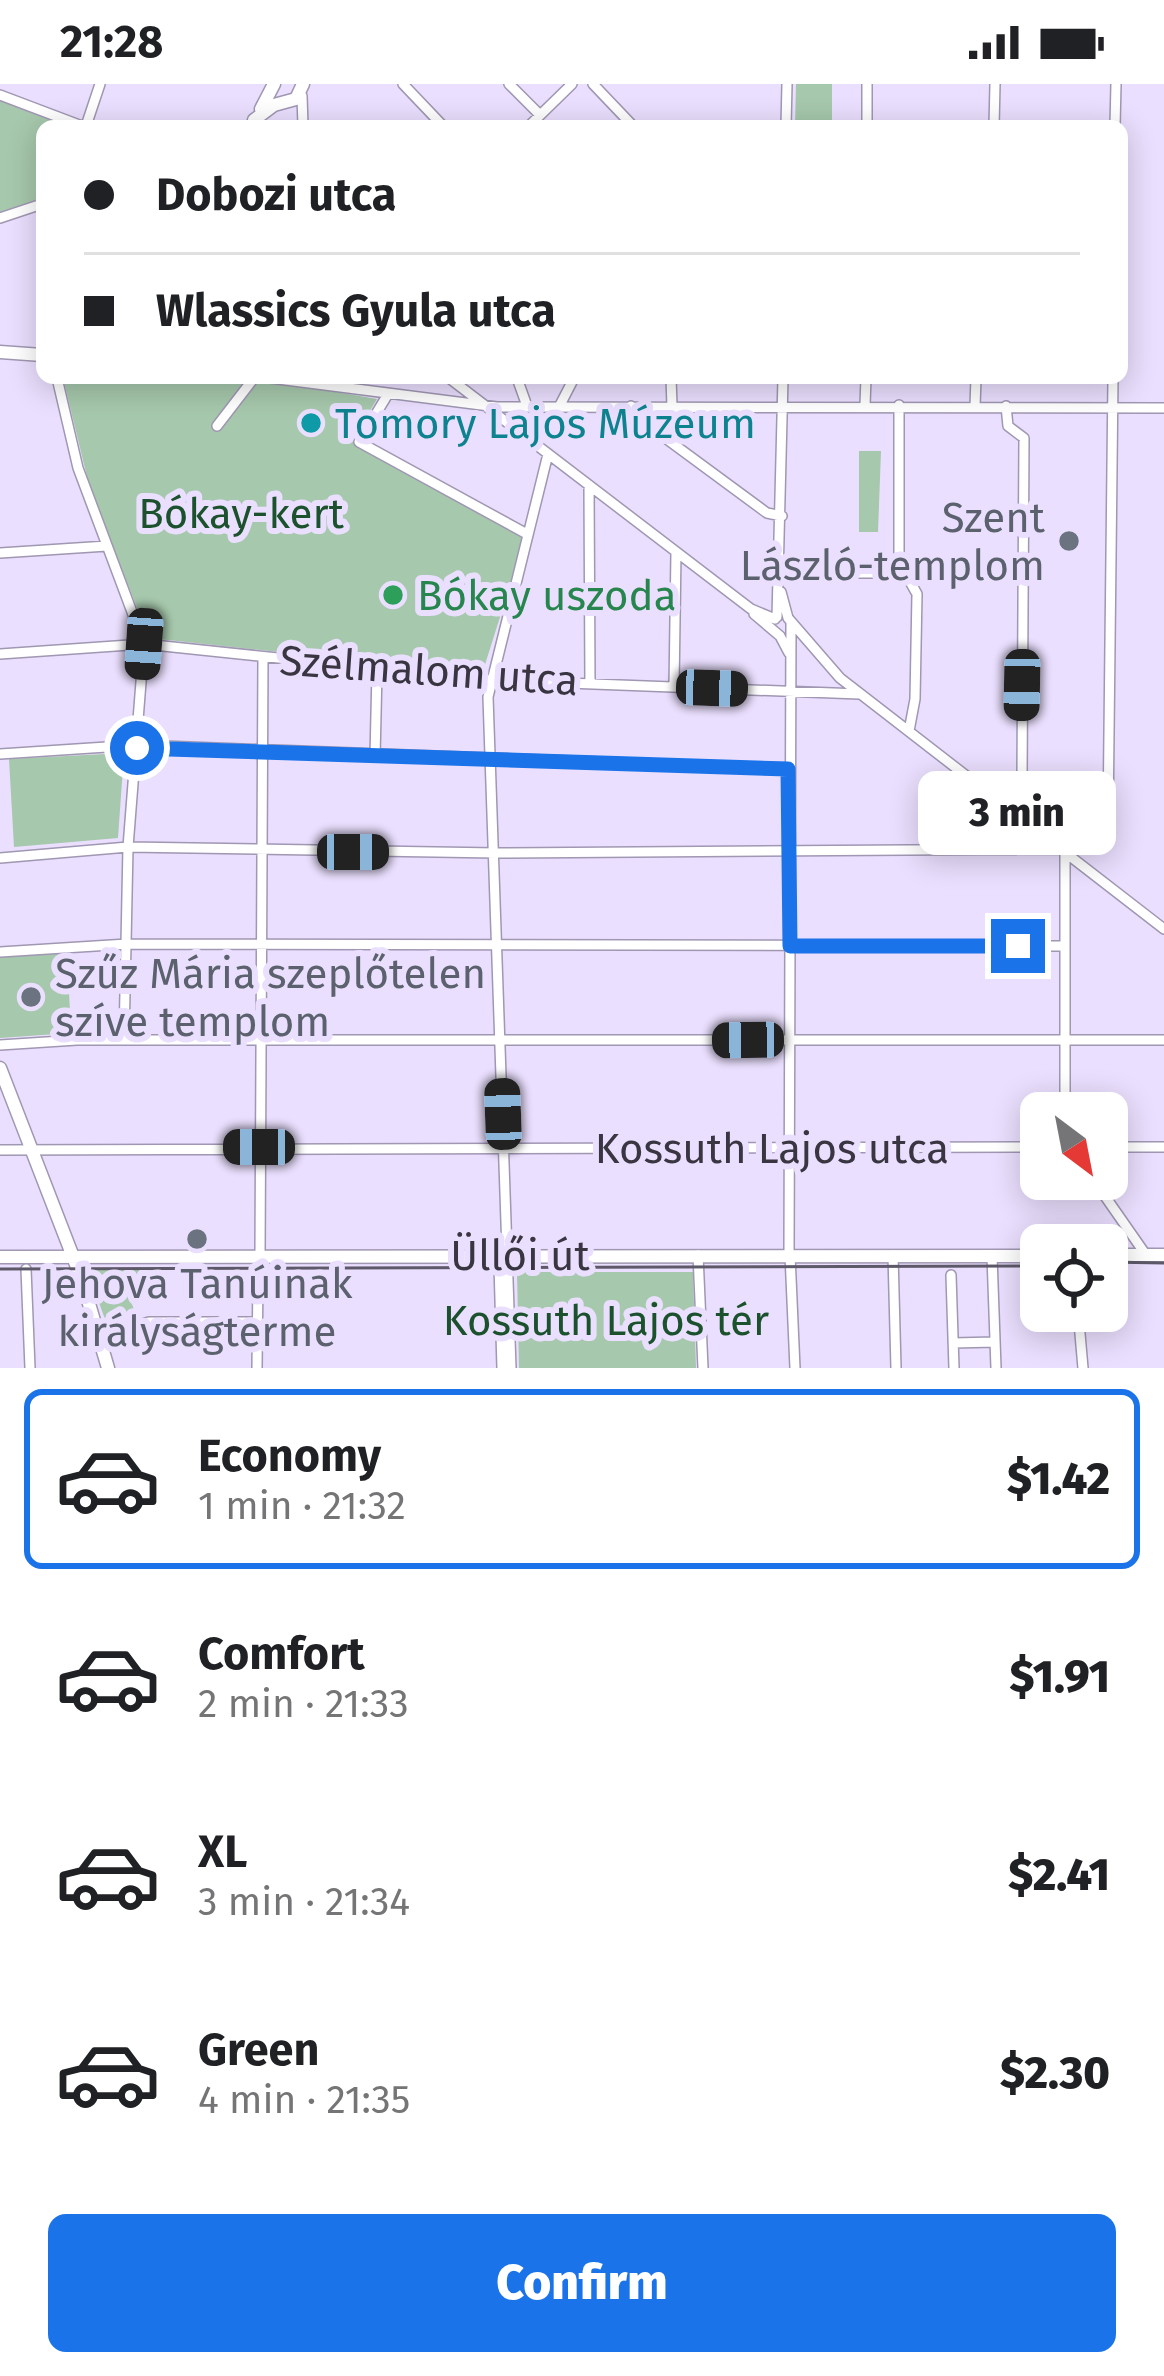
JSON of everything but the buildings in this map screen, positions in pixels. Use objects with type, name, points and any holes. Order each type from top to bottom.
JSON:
[{"type":"main road","points":[[253,120],[274,85],[285,102]]},
{"type":"main road","points":[[256,120],[302,88]]},
{"type":"main road","points":[[0,352],[36,355]]},
{"type":"main road","points":[[0,1068],[72,1255],[108,1368]]},
{"type":"main road","points":[[1128,1255],[1164,1255]]},
{"type":"main road","name":"Üllői út","points":[[0,1257],[1020,1256]]},
{"type":"street","points":[[86,120],[100,84]]},
{"type":"street","points":[[403,84],[437,120]]},
{"type":"street","points":[[509,84],[540,115]]},
{"type":"street","points":[[535,120],[572,84]]},
{"type":"street","points":[[592,84],[627,120]]},
{"type":"street","points":[[786,120],[787,84]]},
{"type":"street","points":[[866,120],[867,84]]},
{"type":"street","points":[[994,84],[994,120]]},
{"type":"street","points":[[1115,120],[1116,84]]},
{"type":"street","points":[[302,88],[302,120]]},
{"type":"street","points":[[0,95],[68,120]]},
{"type":"street","points":[[285,102],[298,120]]},
{"type":"street","points":[[0,218],[36,206]]},
{"type":"street","points":[[58,384],[74,453],[144,644],[128,847],[124,1040]]},
{"type":"street","points":[[217,426],[249,384]]},
{"type":"street","points":[[314,384],[485,406],[1164,408]]},
{"type":"street","points":[[457,384],[751,609],[814,645],[859,694],[1164,929]]},
{"type":"street","points":[[518,384],[524,407]]},
{"type":"street","points":[[559,407],[571,384]]},
{"type":"street","points":[[671,384],[671,406]]},
{"type":"street","points":[[783,384],[781,592],[789,653],[789,1255],[795,1368]]},
{"type":"street","points":[[866,384],[866,405]]},
{"type":"street","points":[[975,406],[976,384]]},
{"type":"street","points":[[1108,822],[1113,384]]},
{"type":"street","points":[[388,394],[359,442],[526,534]]},
{"type":"street","points":[[899,405],[899,562],[917,594],[915,699],[909,731]]},
{"type":"street","points":[[632,406],[634,415],[767,513],[782,516]]},
{"type":"street","points":[[1003,804],[1022,777],[1024,438],[1008,426],[1006,406]]},
{"type":"street","points":[[514,428],[509,416],[524,407]]},
{"type":"street","points":[[512,1368],[499,1265],[506,1255],[505,1149],[489,762],[490,680],[548,454]]},
{"type":"street","points":[[589,485],[590,683]]},
{"type":"street","points":[[0,553],[107,546]]},
{"type":"street","points":[[674,687],[676,552]]},
{"type":"street","points":[[829,573],[905,573]]},
{"type":"street","name":"Szélmalom utca","points":[[0,654],[144,644],[490,680],[859,694]]},
{"type":"street","points":[[789,653],[802,644],[814,645]]},
{"type":"street","points":[[260,1255],[258,852],[263,657]]},
{"type":"street","points":[[375,757],[377,671]]},
{"type":"street","points":[[0,754],[137,745],[489,762],[788,769]]},
{"type":"street","points":[[0,858],[128,847],[496,853],[1063,850]]},
{"type":"street","points":[[1063,850],[1065,1092]]},
{"type":"street","points":[[0,952],[127,944],[1064,946]]},
{"type":"street","points":[[0,1045],[124,1040],[1164,1040]]},
{"type":"street","name":"Kossuth Lajos utca","points":[[0,1150],[1020,1147]]},
{"type":"street","points":[[1128,1147],[1164,1148]]},
{"type":"street","points":[[1108,1200],[1146,1255]]},
{"type":"street","points":[[698,1255],[703,1368]]},
{"type":"street","points":[[893,1255],[896,1368]]},
{"type":"street","points":[[992,1256],[996,1368]]},
{"type":"street","points":[[26,1269],[30,1368]]},
{"type":"street","points":[[257,1368],[258,1275]]},
{"type":"street","points":[[951,1275],[954,1368]]},
{"type":"street","points":[[502,1368],[505,1308]]},
{"type":"street","points":[[128,1330],[149,1322],[258,1322]]},
{"type":"street","points":[[1080,1332],[1083,1368]]},
{"type":"street","points":[[953,1343],[995,1342]]},
{"type":"green space","points":[[796,84],[832,84],[832,120],[795,120]]},
{"type":"green space","points":[[0,101],[51,120],[36,120],[36,204],[0,214]]},
{"type":"green space","name":"Bókay-kert","points":[[64,384],[289,384],[377,399],[352,441],[525,538],[482,674],[149,638],[90,489]]},
{"type":"green space","points":[[859,451],[881,451],[878,532],[859,532]]},
{"type":"green space","points":[[124,753],[118,838],[14,847],[9,759]]},
{"type":"green space","points":[[67,951],[71,1033],[0,1038],[0,956]]},
{"type":"green space","points":[[87,1269],[139,1269],[139,1289],[126,1291],[141,1325],[111,1336]]},
{"type":"green space","name":"Kossuth Lajos tér","points":[[517,1272],[693,1272],[696,1368],[519,1368]]},
{"type":"tram line","points":[[1128,1262],[1164,1263]]},
{"type":"tram line","points":[[0,1269],[1020,1266]]},
{"type":"place","name":"Tomory Lajos Múzeum","points":[[311,423]]},
{"type":"place","name":"Szent László-templom","points":[[1069,541]]},
{"type":"place","name":"Bókay uszoda","points":[[393,595]]},
{"type":"place","name":"Szűz Mária szeplőtelen szíve templom","points":[[31,997]]},
{"type":"place","name":"Jehova Tanúinak királyságterme","points":[[197,1239]]},
{"type":"route","points":[[137,748],[788,769],[790,946],[1018,946]]}]
